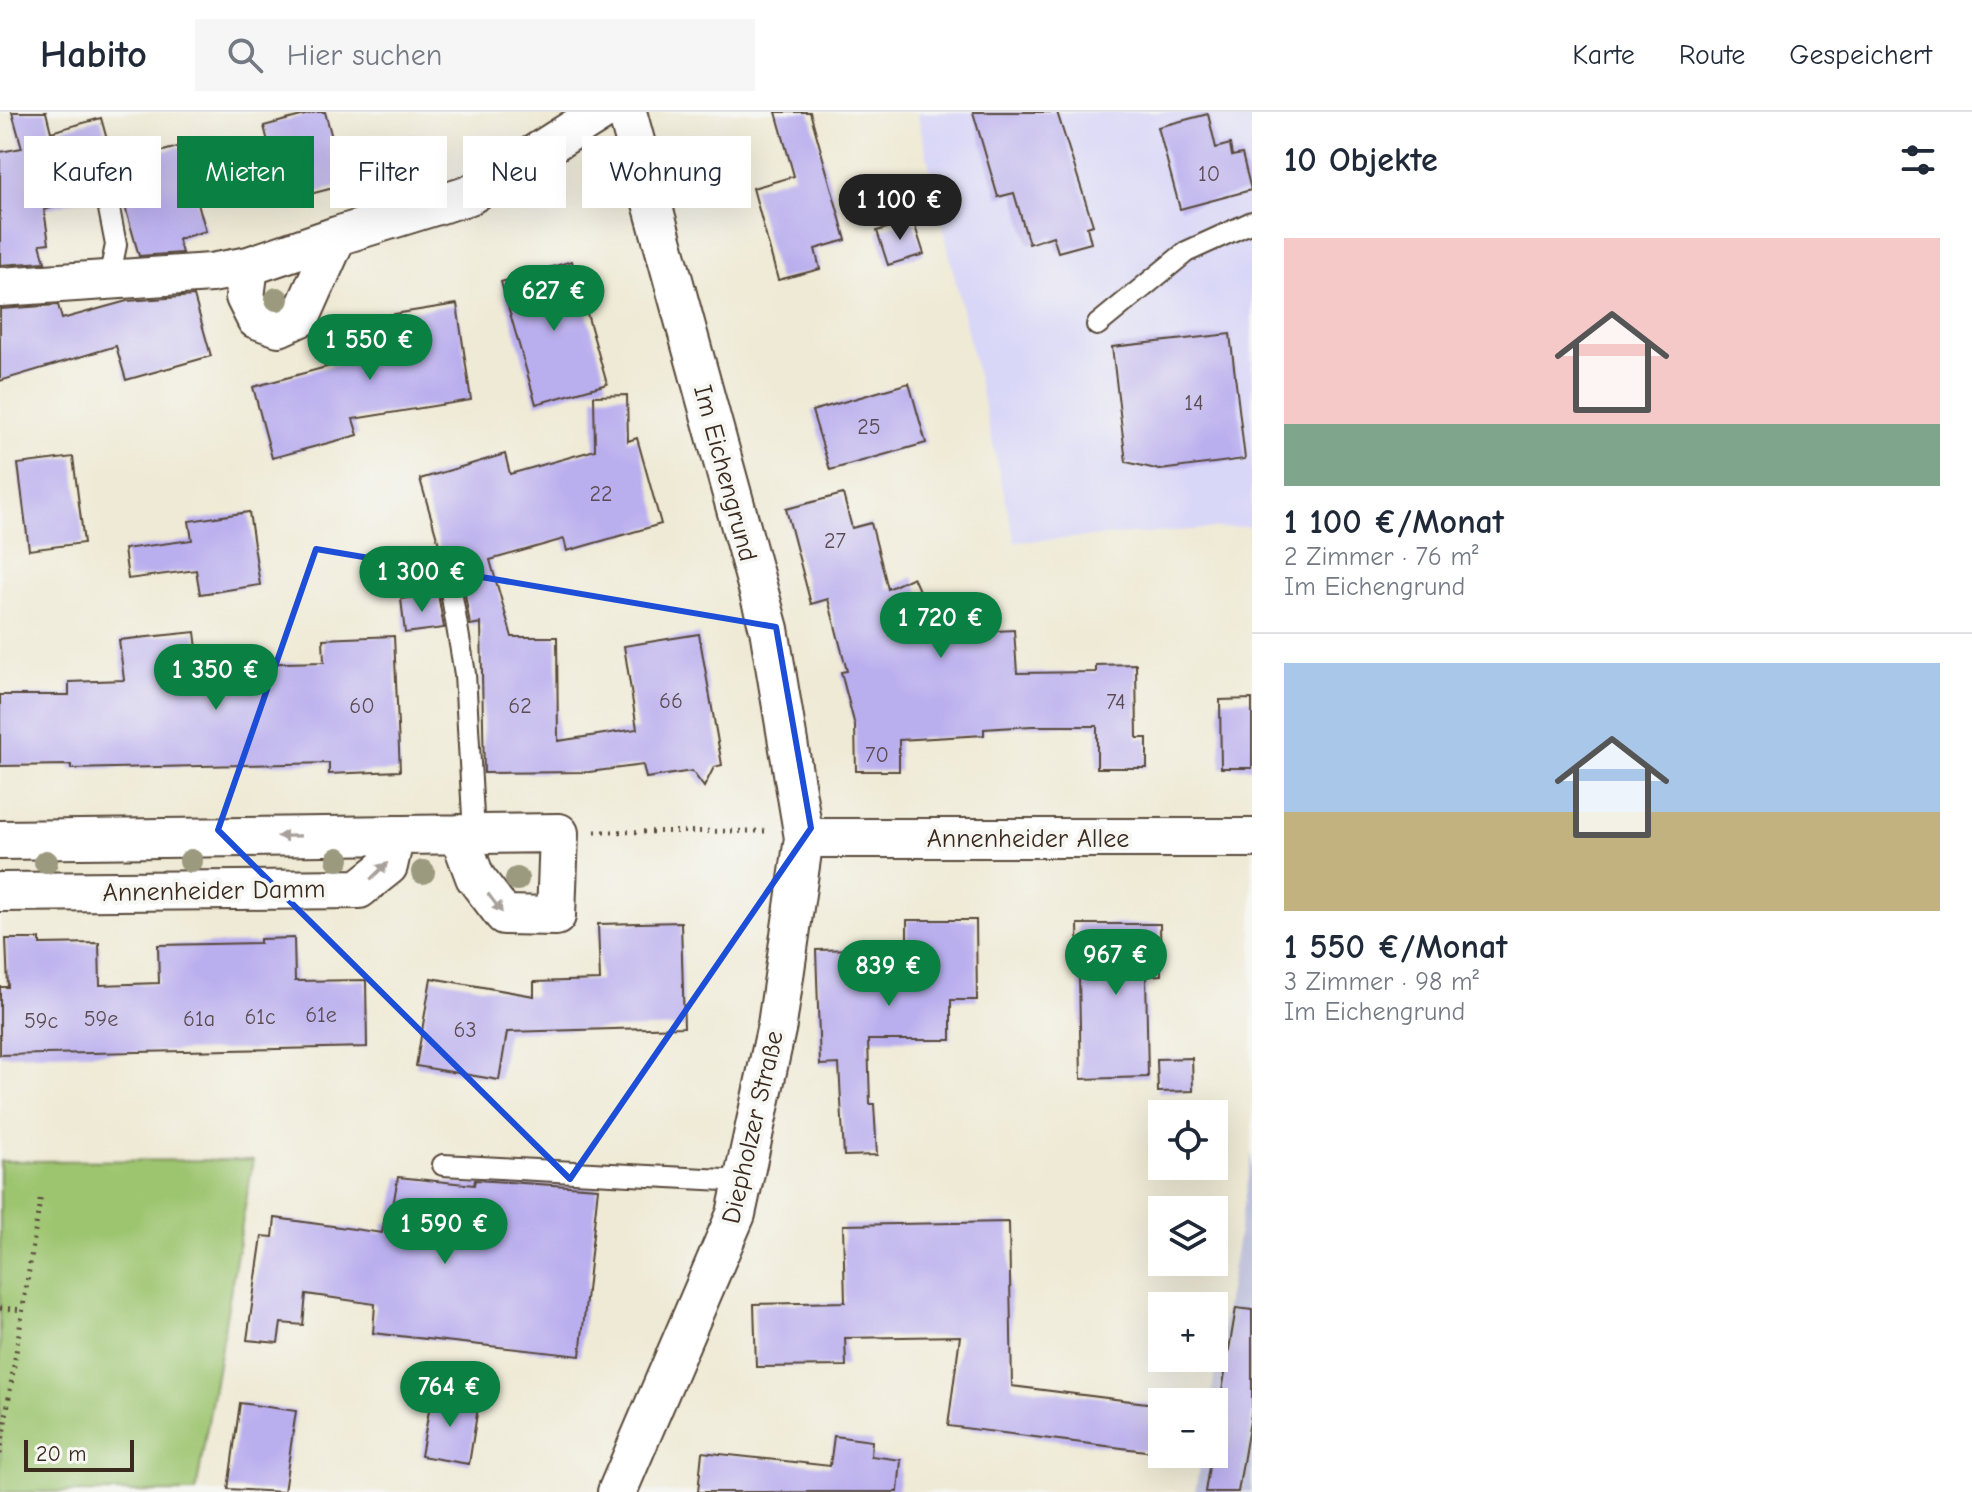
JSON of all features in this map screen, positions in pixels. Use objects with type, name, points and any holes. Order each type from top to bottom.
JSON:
[{"type":"street","points":[[0,287],[211,273],[249,266],[470,195],[601,112]]},
{"type":"street","name":"Im Eichengrund","points":[[627,112],[769,629],[804,838]]},
{"type":"street","points":[[249,266],[245,297],[256,319],[279,327],[301,317],[337,236]]},
{"type":"street","points":[[467,834],[475,877],[504,915],[556,916],[573,833]]},
{"type":"street","name":"Annenheider Damm","points":[[0,840],[573,833]]},
{"type":"street","name":"Annenheider Damm","points":[[0,892],[359,889],[388,866],[395,835]]},
{"type":"street","name":"Annenheider Allee","points":[[804,838],[1252,838]]},
{"type":"street","name":"Diepholzer Straße","points":[[617,1492],[736,1214],[777,1025],[804,838]]},
{"type":"lane","points":[[109,208],[116,245],[109,279]]},
{"type":"lane","points":[[1097,325],[1186,252],[1252,222]]},
{"type":"lane","points":[[450,585],[465,674],[467,834]]},
{"type":"lane","points":[[443,1165],[743,1181]]},
{"type":"path","points":[[573,833],[763,831],[804,838]]},
{"type":"path","points":[[0,1454],[41,1194]]},
{"type":"path","points":[[0,1308],[24,1310]]},
{"type":"highlighted area","points":[[316,549],[776,627],[811,828],[570,1179],[218,830]]},
{"type":"shaded area","points":[[917,112],[1252,112],[1252,526],[1015,542]]},
{"type":"shaded area","points":[[1252,1153],[1252,1492],[1195,1492],[1199,1468],[1228,1468],[1228,1388],[1212,1388],[1215,1372],[1228,1372],[1228,1295]]},
{"type":"green space","points":[[253,1160],[196,1492],[0,1492],[0,1161]]},
{"type":"building","points":[[12,112],[46,112],[51,132],[101,118],[106,136],[24,136],[24,208],[51,208],[44,210],[49,243],[40,244],[45,262],[0,265],[0,152],[22,148]]},
{"type":"building","points":[[325,112],[332,136],[330,189],[314,193],[314,136],[267,136],[264,126]]},
{"type":"building","points":[[776,112],[810,112],[846,240],[815,249],[820,269],[778,280],[753,188],[794,176]]},
{"type":"building","points":[[973,112],[1057,112],[1093,225],[1087,227],[1091,243],[1058,252],[1053,236],[1029,244],[1014,193],[998,197]]},
{"type":"building","points":[[1208,114],[1216,148],[1230,144],[1232,156],[1242,154],[1251,190],[1180,209],[1158,127]]},
{"type":"building","points":[[177,147],[177,208],[199,208],[206,231],[178,239],[182,253],[139,256],[125,208],[161,208],[161,152]]},
{"type":"building","points":[[913,220],[924,254],[888,265],[877,231]]},
{"type":"building","points":[[572,261],[607,384],[536,404],[501,282]]},
{"type":"building","points":[[194,296],[211,356],[126,380],[116,346],[0,381],[0,309],[58,305],[62,319],[127,301]]},
{"type":"building","points":[[457,304],[471,400],[353,419],[358,435],[272,458],[253,387],[374,354],[369,318]]},
{"type":"building","points":[[1230,334],[1245,459],[1160,470],[1126,462],[1112,347]]},
{"type":"building","points":[[909,383],[926,443],[830,470],[812,411]]},
{"type":"building","points":[[627,395],[628,441],[637,438],[661,524],[567,551],[564,539],[490,560],[512,637],[557,637],[558,741],[637,729],[624,646],[699,634],[722,765],[714,767],[704,787],[692,771],[646,778],[643,765],[589,772],[484,773],[481,623],[470,625],[463,582],[455,573],[447,572],[420,479],[505,454],[510,474],[595,450],[594,396]]},
{"type":"building","points":[[73,457],[84,543],[29,550],[18,464]]},
{"type":"building","points":[[843,494],[852,528],[871,523],[888,589],[913,577],[937,631],[978,628],[978,632],[1014,630],[1017,673],[1096,672],[1096,665],[1136,664],[1137,738],[1147,738],[1147,768],[1097,768],[1097,726],[1032,726],[984,729],[984,735],[899,740],[899,771],[856,771],[855,726],[841,672],[847,671],[828,599],[811,604],[786,509]]},
{"type":"building","points":[[249,512],[260,585],[200,594],[196,570],[128,579],[124,549],[192,540],[189,521]]},
{"type":"building","points":[[438,594],[444,628],[405,633],[401,599]]},
{"type":"building","points":[[195,632],[199,665],[324,662],[323,639],[394,636],[400,771],[329,774],[329,763],[71,769],[71,765],[0,766],[0,695],[69,695],[69,682],[124,680],[119,640]]},
{"type":"building","points":[[1252,699],[1252,768],[1221,768],[1220,700]]},
{"type":"building","points":[[907,920],[976,920],[977,1000],[951,1000],[951,1040],[868,1040],[870,1104],[874,1104],[877,1155],[844,1156],[839,1064],[820,1065],[816,950],[907,948]]},
{"type":"building","points":[[681,922],[684,1027],[507,1032],[499,1080],[416,1066],[431,978],[534,996],[534,982],[600,980],[598,924]]},
{"type":"building","points":[[1078,924],[1160,924],[1161,975],[1146,976],[1148,1077],[1081,1079]]},
{"type":"building","points":[[294,938],[295,981],[366,980],[367,1047],[0,1055],[0,987],[8,987],[6,939],[40,939],[40,944],[99,943],[100,985],[159,983],[158,945],[260,943],[260,939]]},
{"type":"building","points":[[1192,1058],[1193,1091],[1158,1092],[1157,1059]]},
{"type":"building","points":[[398,1177],[474,1185],[475,1180],[598,1188],[580,1356],[373,1333],[375,1304],[306,1294],[303,1325],[281,1323],[278,1343],[247,1340],[262,1236],[273,1237],[275,1218],[382,1233],[384,1223],[390,1223]]},
{"type":"building","points":[[1009,1222],[1012,1386],[1148,1403],[1148,1451],[948,1426],[960,1336],[845,1338],[846,1366],[756,1367],[754,1304],[845,1302],[843,1225]]},
{"type":"building","points":[[1236,1308],[1252,1310],[1252,1409],[1238,1492],[1205,1492],[1209,1468],[1228,1468],[1228,1388],[1222,1388],[1225,1372],[1228,1372]]},
{"type":"building","points":[[432,1393],[479,1401],[469,1464],[421,1456]]},
{"type":"building","points":[[240,1403],[296,1411],[284,1492],[228,1489]]},
{"type":"building","points":[[834,1436],[872,1441],[871,1456],[901,1460],[898,1492],[698,1492],[702,1452],[830,1466]]}]
